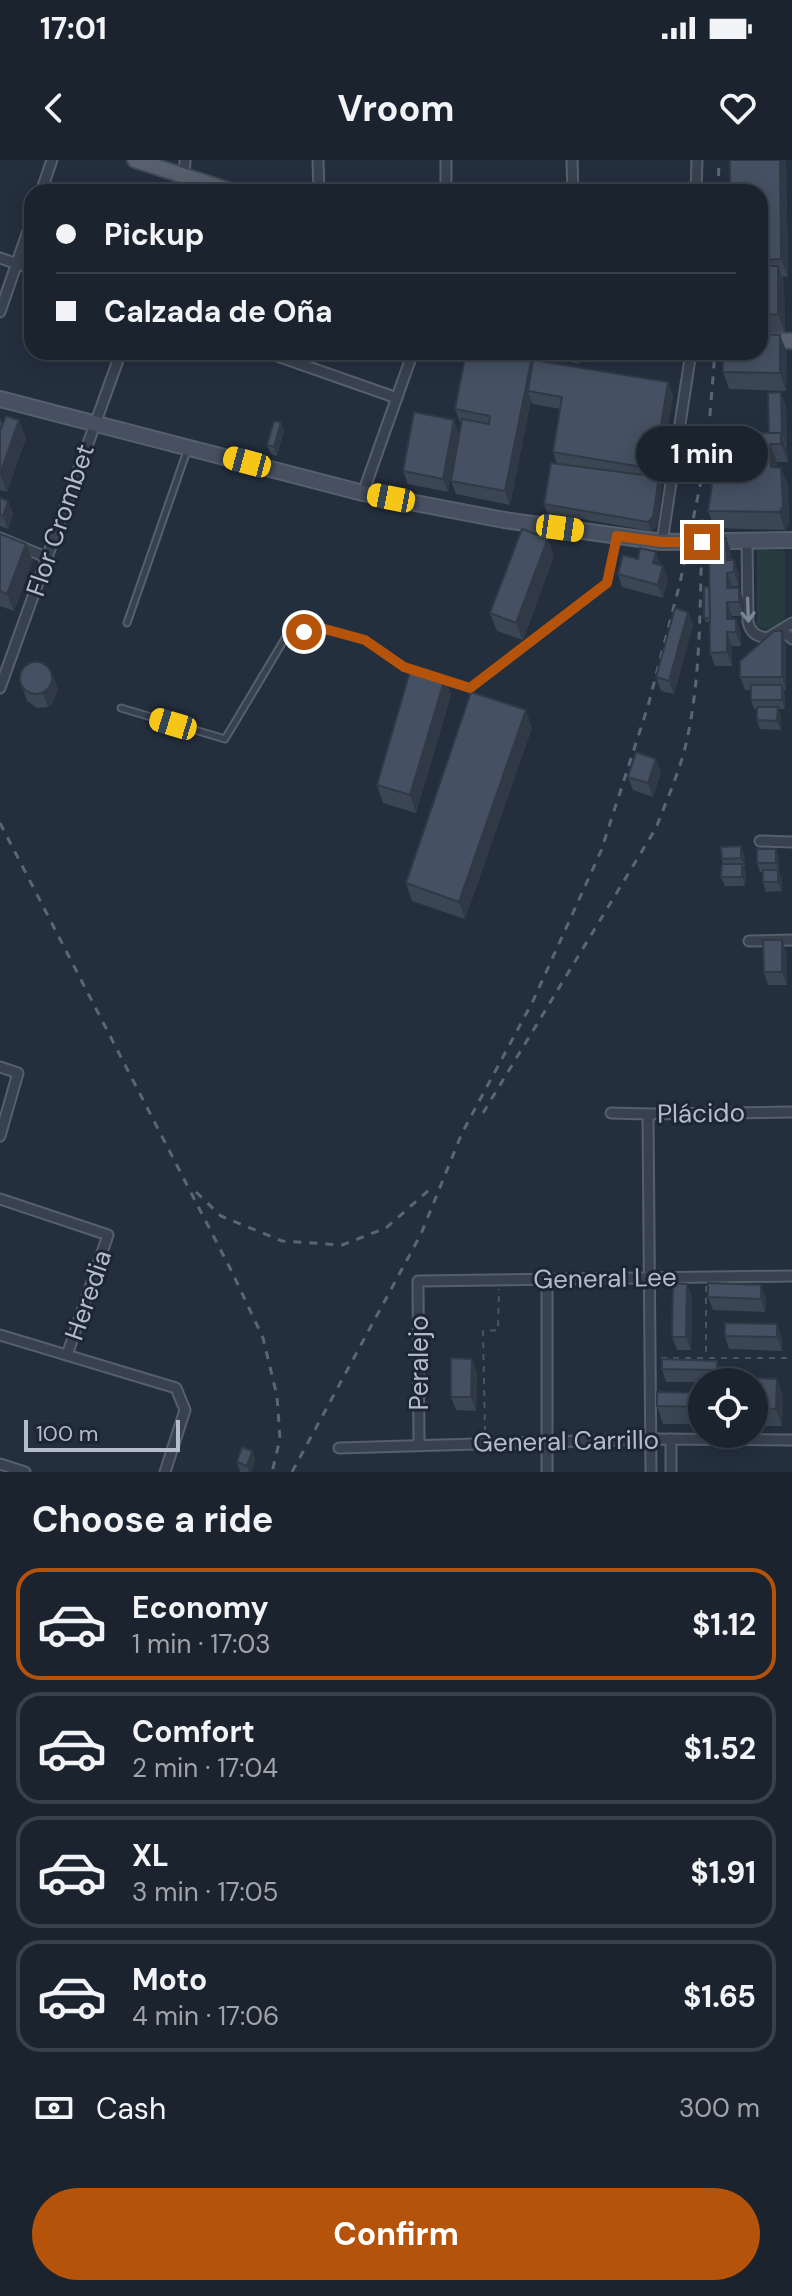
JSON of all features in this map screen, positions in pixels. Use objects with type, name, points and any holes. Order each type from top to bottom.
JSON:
[{"type":"main road","points":[[135,160],[207,184]]},
{"type":"main road","points":[[768,340],[792,341]]},
{"type":"street","points":[[44,184],[52,160]]},
{"type":"street","points":[[182,184],[185,160]]},
{"type":"street","points":[[318,160],[319,184]]},
{"type":"street","points":[[446,160],[446,184]]},
{"type":"street","points":[[572,160],[573,184]]},
{"type":"street","points":[[696,184],[697,160]]},
{"type":"street","points":[[0,312],[24,243]]},
{"type":"street","points":[[0,258],[24,266]]},
{"type":"street","name":"Flor Crombet","points":[[0,688],[118,360]]},
{"type":"street","points":[[289,360],[397,398]]},
{"type":"street","points":[[363,493],[410,360]]},
{"type":"street","points":[[662,542],[690,360]]},
{"type":"street","points":[[0,399],[363,493],[504,520],[662,542],[792,540]]},
{"type":"street","points":[[0,538],[48,558]]},
{"type":"street","points":[[747,542],[748,622],[751,631],[767,638],[792,623]]},
{"type":"street","points":[[775,634],[788,635],[792,639]]},
{"type":"street","points":[[760,841],[792,842]]},
{"type":"street","points":[[749,941],[792,940]]},
{"type":"street","points":[[0,1067],[18,1073],[0,1136]]},
{"type":"street","name":"Plácido","points":[[611,1113],[792,1112]]},
{"type":"street","points":[[648,1114],[651,1472]]},
{"type":"street","name":"Heredia","points":[[0,1199],[108,1235],[67,1355]]},
{"type":"street","name":"General Lee","points":[[418,1281],[792,1276]]},
{"type":"street","points":[[547,1280],[547,1472]]},
{"type":"street","name":"Peralejo","points":[[418,1281],[419,1444]]},
{"type":"street","points":[[0,1335],[176,1388],[185,1410],[165,1472]]},
{"type":"street","name":"General Carrillo","points":[[339,1448],[651,1439],[792,1440]]},
{"type":"street","points":[[671,1439],[671,1472]]},
{"type":"street","points":[[0,1464],[25,1472]]},
{"type":"lane","points":[[127,623],[189,447]]},
{"type":"lane","points":[[431,675],[470,688],[607,583],[617,536]]},
{"type":"lane","points":[[121,708],[225,739],[287,635],[321,628],[365,640],[404,667],[417,671]]},
{"type":"path","points":[[706,1277],[706,1358]]},
{"type":"path","points":[[485,1443],[483,1331],[498,1330],[500,1280]]},
{"type":"path","points":[[650,1358],[792,1358]]},
{"type":"green space","points":[[757,550],[785,551],[785,621],[772,628],[757,627]]},
{"type":"building","points":[[730,160],[780,160],[781,259],[768,260],[768,184],[730,184]]},
{"type":"building","points":[[768,266],[778,266],[778,314],[768,315]]},
{"type":"building","points":[[768,334],[780,335],[780,373],[723,372],[723,360],[768,360]]},
{"type":"building","points":[[464,360],[531,360],[505,491],[451,481],[462,419],[489,424],[490,416],[455,409]]},
{"type":"building","points":[[533,360],[668,382],[654,469],[553,452],[562,397],[528,391]]},
{"type":"building","points":[[781,392],[782,434],[769,433],[768,393]]},
{"type":"building","points":[[414,412],[454,420],[443,479],[403,471]]},
{"type":"building","points":[[6,416],[19,420],[0,474],[0,431]]},
{"type":"building","points":[[274,421],[281,422],[274,447],[267,445]]},
{"type":"building","points":[[754,433],[781,433],[781,444],[770,444],[771,467],[781,468],[783,507],[779,512],[708,511],[714,472],[708,472],[709,462],[754,461]]},
{"type":"building","points":[[551,463],[659,477],[653,517],[648,522],[544,504]]},
{"type":"building","points":[[0,498],[8,501],[3,516],[0,515]]},
{"type":"building","points":[[522,529],[548,538],[516,623],[490,613]]},
{"type":"building","points":[[0,534],[26,544],[7,594],[0,591]]},
{"type":"building","points":[[709,538],[726,538],[727,560],[734,560],[734,572],[727,573],[727,588],[739,588],[739,602],[727,602],[727,619],[736,619],[736,632],[727,632],[727,652],[710,653]]},
{"type":"building","points":[[640,548],[656,552],[653,563],[663,566],[658,585],[618,574],[623,555],[638,559]]},
{"type":"building","points":[[704,587],[709,587],[710,618],[704,618]]},
{"type":"building","points":[[675,608],[688,612],[669,681],[656,677]]},
{"type":"building","points":[[774,631],[782,631],[782,677],[740,677],[740,661]]},
{"type":"building","points":[[36,662],[48,666],[52,678],[48,690],[36,694],[24,690],[20,678],[24,666]]},
{"type":"building","points":[[411,668],[445,678],[410,795],[377,785]]},
{"type":"building","points":[[751,685],[782,685],[782,700],[751,700]]},
{"type":"building","points":[[471,692],[526,710],[459,902],[406,883]]},
{"type":"building","points":[[757,707],[778,707],[777,721],[757,720]]},
{"type":"building","points":[[636,752],[656,759],[648,783],[628,777]]},
{"type":"building","points":[[741,846],[741,858],[722,859],[721,847]]},
{"type":"building","points":[[757,849],[776,849],[776,863],[757,863]]},
{"type":"building","points":[[722,864],[742,864],[742,877],[721,877]]},
{"type":"building","points":[[763,870],[778,870],[778,882],[763,882]]},
{"type":"building","points":[[763,940],[782,940],[782,972],[764,972]]},
{"type":"building","points":[[673,1283],[687,1284],[686,1337],[672,1337]]},
{"type":"building","points":[[708,1283],[761,1285],[761,1299],[708,1297]]},
{"type":"building","points":[[725,1323],[777,1324],[777,1337],[725,1336]]},
{"type":"building","points":[[451,1358],[472,1359],[471,1397],[451,1397]]},
{"type":"building","points":[[662,1359],[717,1361],[717,1368],[662,1369]]},
{"type":"building","points":[[768,1379],[777,1379],[776,1409],[768,1409]]},
{"type":"building","points":[[657,1392],[688,1393],[688,1407],[657,1406]]},
{"type":"building","points":[[242,1447],[252,1451],[247,1466],[237,1462]]},
{"type":"railway","points":[[718,184],[719,160]]},
{"type":"railway","points":[[706,464],[714,360]]},
{"type":"railway","points":[[292,1472],[421,1234],[462,1133],[533,1001],[601,851],[648,706],[680,583],[707,452]]},
{"type":"railway","points":[[483,1113],[656,828],[675,778],[685,748],[695,692],[703,516]]},
{"type":"railway","points":[[0,823],[232,1272],[263,1338],[277,1396],[280,1439],[272,1472]]},
{"type":"railway","points":[[196,1192],[221,1216],[282,1241],[342,1245],[386,1228],[429,1190]]},
{"type":"route","points":[[304,632],[321,628],[365,640],[404,667],[470,688],[607,583],[617,536],[662,542],[702,542]]}]
